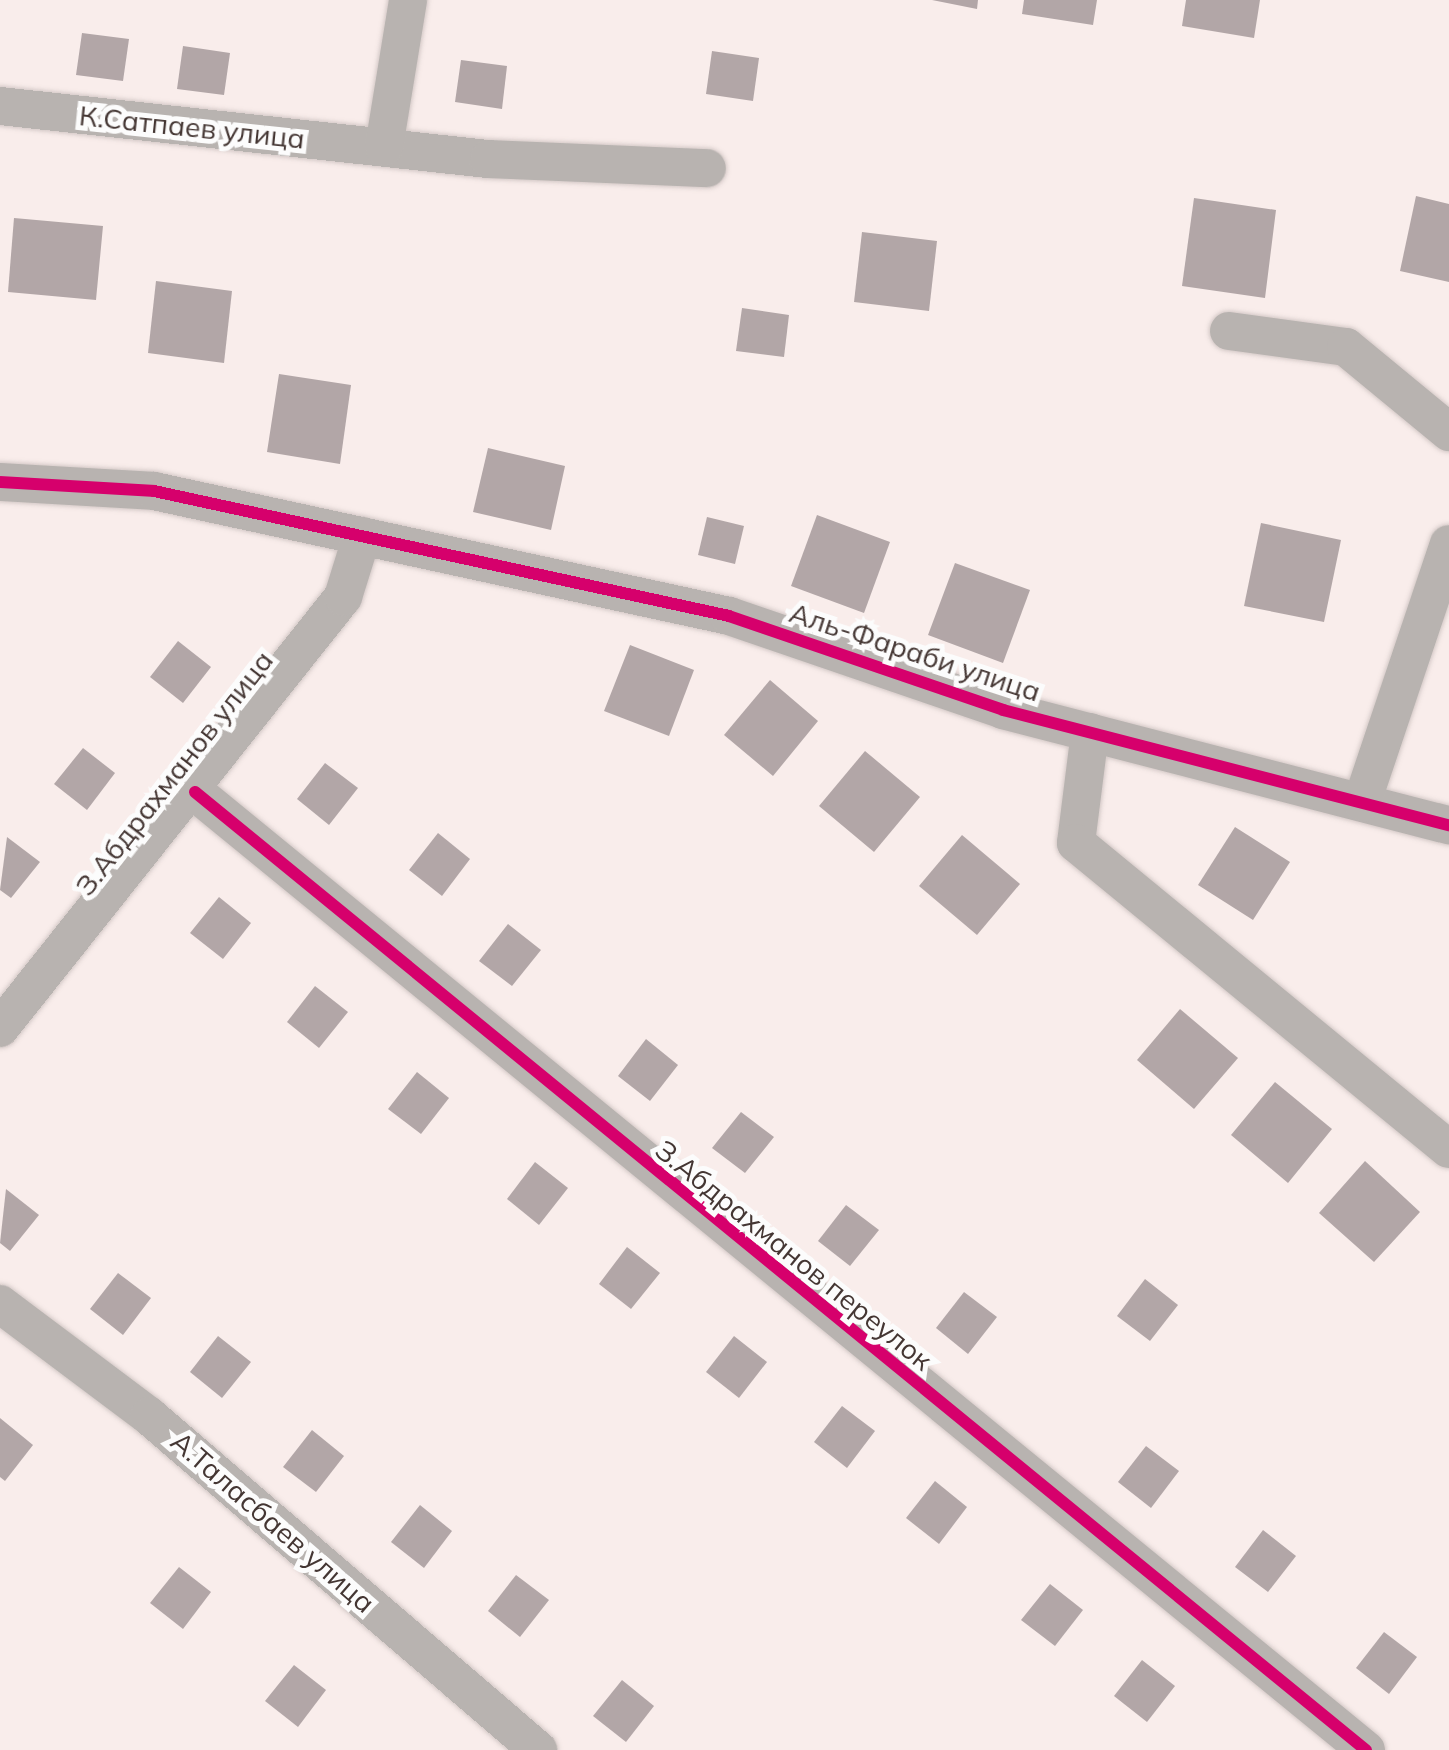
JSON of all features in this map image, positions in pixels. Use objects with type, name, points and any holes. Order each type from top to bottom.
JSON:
[{"type":"street","points":[[384,147],[408,0]]},
{"type":"street","name":"К.Сатпаев улица","points":[[0,106],[384,147],[708,168]]},
{"type":"street","points":[[1228,330],[1346,347],[1449,432]]},
{"type":"street","points":[[0,482],[154,491],[362,536]]},
{"type":"street","name":"Аль-Фараби улица","points":[[362,536],[729,616],[1090,732],[1449,825]]},
{"type":"street","name":"З.Абдрахманов улица","points":[[0,1028],[195,792],[343,597],[362,536]]},
{"type":"street","points":[[1362,802],[1449,544]]},
{"type":"street","points":[[1090,732],[1076,842],[1449,1149]]},
{"type":"street","name":"З.Абдрахманов переулок","points":[[195,792],[1366,1750]]},
{"type":"street","name":"А.Таласбаев улица","points":[[0,1304],[149,1416],[538,1750]]},
{"type":"building","points":[[932,0],[978,0],[977,9]]},
{"type":"building","points":[[1024,0],[1097,0],[1093,25],[1022,14]]},
{"type":"building","points":[[1186,0],[1260,0],[1254,38],[1182,26]]},
{"type":"building","points":[[82,33],[129,39],[123,81],[76,75]]},
{"type":"building","points":[[183,46],[230,53],[224,95],[177,89]]},
{"type":"building","points":[[712,51],[759,58],[753,101],[706,94]]},
{"type":"building","points":[[461,60],[507,66],[502,109],[455,102]]},
{"type":"building","points":[[1416,196],[1449,204],[1449,282],[1400,271]]},
{"type":"building","points":[[1194,198],[1276,210],[1265,298],[1182,286]]},
{"type":"building","points":[[14,218],[103,226],[96,300],[8,292]]},
{"type":"building","points":[[862,232],[937,241],[929,311],[854,302]]},
{"type":"building","points":[[156,281],[232,291],[224,363],[148,353]]},
{"type":"building","points":[[742,308],[789,315],[784,357],[736,351]]},
{"type":"building","points":[[279,374],[351,385],[340,464],[267,452]]},
{"type":"building","points":[[488,448],[565,466],[551,530],[473,512]]},
{"type":"building","points":[[817,515],[890,542],[864,613],[791,586]]},
{"type":"building","points":[[707,517],[744,526],[735,564],[698,555]]},
{"type":"building","points":[[1261,523],[1341,540],[1324,622],[1244,606]]},
{"type":"building","points":[[955,563],[1030,590],[1003,663],[928,635]]},
{"type":"building","points":[[178,641],[211,667],[183,703],[150,677]]},
{"type":"building","points":[[630,645],[694,670],[669,736],[604,711]]},
{"type":"building","points":[[770,680],[818,721],[773,776],[724,735]]},
{"type":"building","points":[[83,748],[115,773],[87,810],[54,784]]},
{"type":"building","points":[[865,751],[920,797],[874,852],[819,806]]},
{"type":"building","points":[[325,763],[358,788],[329,825],[297,799]]},
{"type":"building","points":[[1235,827],[1290,862],[1253,920],[1198,885]]},
{"type":"building","points":[[438,833],[470,859],[442,896],[409,870]]},
{"type":"building","points":[[962,835],[1020,884],[977,935],[919,886]]},
{"type":"building","points":[[7,837],[40,862],[11,898],[0,890]]},
{"type":"building","points":[[219,897],[251,923],[223,959],[190,933]]},
{"type":"building","points":[[508,924],[541,950],[512,986],[479,961]]},
{"type":"building","points":[[315,986],[348,1012],[319,1048],[287,1022]]},
{"type":"building","points":[[1180,1009],[1238,1058],[1194,1109],[1137,1060]]},
{"type":"building","points":[[646,1039],[678,1065],[650,1101],[618,1076]]},
{"type":"building","points":[[417,1072],[449,1098],[421,1134],[388,1109]]},
{"type":"building","points":[[1275,1082],[1332,1129],[1288,1183],[1231,1135]]},
{"type":"building","points":[[741,1112],[774,1137],[745,1173],[712,1148]]},
{"type":"building","points":[[1365,1161],[1420,1212],[1374,1262],[1319,1213]]},
{"type":"building","points":[[535,1162],[568,1188],[539,1225],[507,1199]]},
{"type":"building","points":[[6,1189],[39,1215],[10,1251],[0,1243]]},
{"type":"building","points":[[846,1205],[879,1230],[850,1266],[818,1241]]},
{"type":"building","points":[[627,1247],[660,1273],[631,1309],[599,1284]]},
{"type":"building","points":[[118,1273],[151,1298],[123,1335],[90,1309]]},
{"type":"building","points":[[1145,1279],[1178,1305],[1150,1341],[1117,1316]]},
{"type":"building","points":[[964,1292],[997,1317],[968,1354],[936,1328]]},
{"type":"building","points":[[218,1336],[251,1362],[222,1398],[190,1372]]},
{"type":"building","points":[[734,1336],[767,1362],[739,1398],[706,1372]]},
{"type":"building","points":[[842,1406],[875,1431],[847,1468],[814,1442]]},
{"type":"building","points":[[0,1418],[33,1445],[5,1481],[0,1477]]},
{"type":"building","points":[[312,1430],[344,1456],[316,1492],[283,1467]]},
{"type":"building","points":[[1146,1446],[1179,1471],[1151,1508],[1118,1482]]},
{"type":"building","points":[[935,1481],[967,1507],[939,1544],[906,1518]]},
{"type":"building","points":[[420,1505],[452,1531],[424,1568],[391,1542]]},
{"type":"building","points":[[1263,1530],[1296,1556],[1268,1592],[1235,1567]]},
{"type":"building","points":[[179,1567],[211,1592],[183,1629],[150,1603]]},
{"type":"building","points":[[516,1575],[549,1600],[520,1637],[488,1611]]},
{"type":"building","points":[[1050,1584],[1083,1610],[1055,1646],[1021,1620]]},
{"type":"building","points":[[1384,1632],[1417,1657],[1389,1694],[1356,1668]]},
{"type":"building","points":[[1142,1660],[1175,1686],[1147,1722],[1114,1696]]},
{"type":"building","points":[[294,1665],[326,1690],[298,1727],[265,1701]]},
{"type":"building","points":[[622,1680],[654,1706],[626,1742],[593,1716]]},
{"type":"cycle path","points":[[0,482],[154,491],[729,616],[1003,710],[1449,825]]},
{"type":"cycle path","points":[[195,792],[1366,1750]]}]
